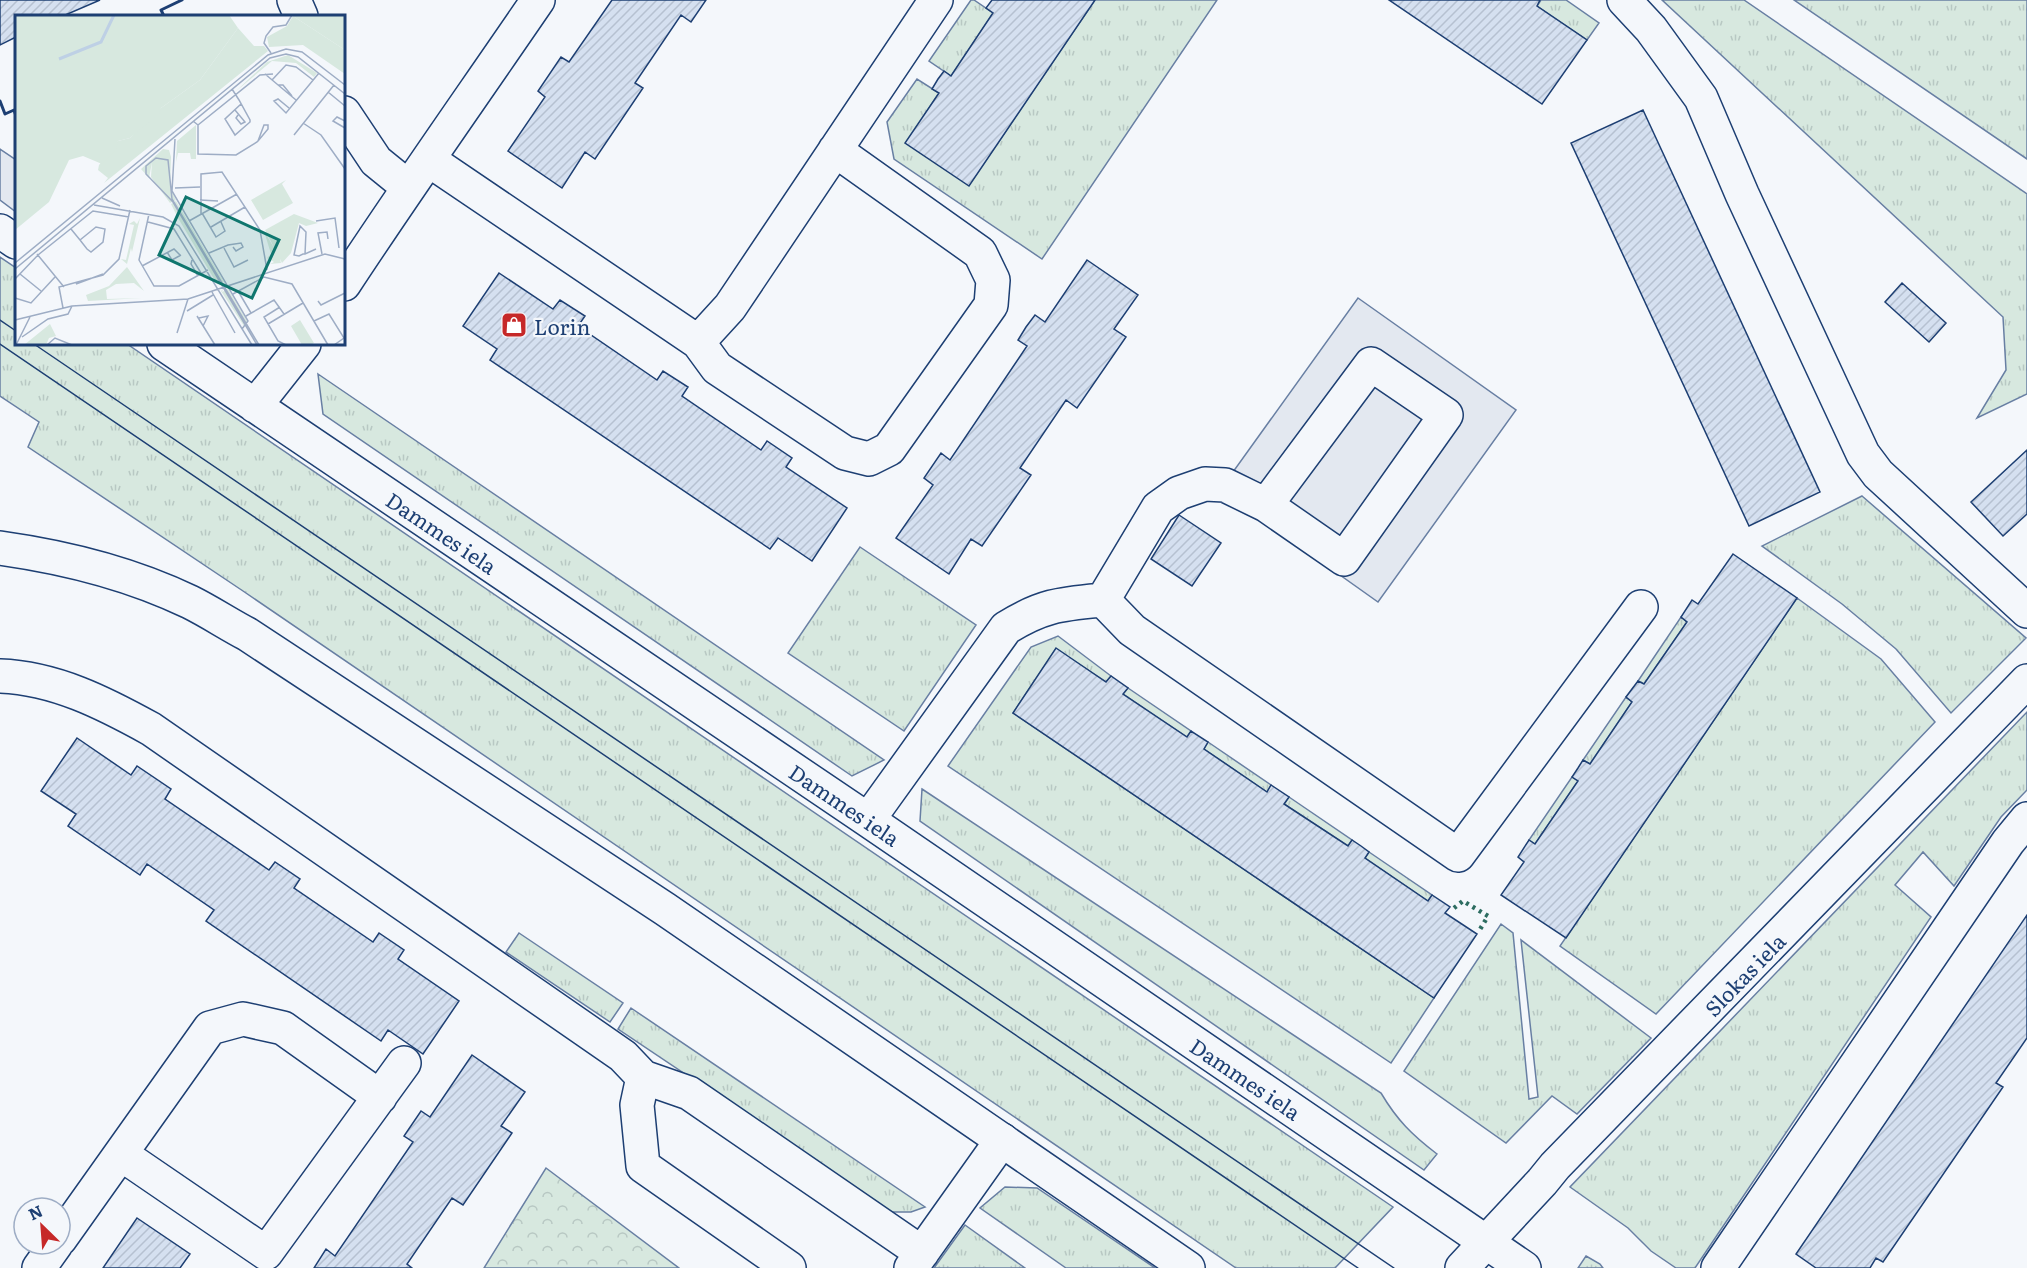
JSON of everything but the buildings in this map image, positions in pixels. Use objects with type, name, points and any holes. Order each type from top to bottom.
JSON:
[{"type":"street","points":[[294,0],[301,15]]},
{"type":"street","points":[[345,282],[408,187],[429,160],[538,0]]},
{"type":"street","points":[[698,342],[730,307],[936,0]]},
{"type":"street","points":[[1624,0],[1651,28],[1701,98],[1742,194],[1863,454],[1878,474],[2027,611]]},
{"type":"street","points":[[345,114],[376,161],[408,187]]},
{"type":"street","points":[[429,160],[698,342],[717,368],[845,453],[869,459],[889,449],[991,305],[993,280],[980,254],[835,150]]},
{"type":"street","points":[[0,231],[15,241]]},
{"type":"street","name":"Dammes iela","points":[[165,345],[868,820],[1524,1268]]},
{"type":"street","points":[[255,406],[303,345]]},
{"type":"street","points":[[1103,600],[1158,508],[1179,493],[1205,484],[1225,485],[1266,505],[1344,559],[1446,415],[1371,364],[1266,505]]},
{"type":"street","points":[[0,548],[49,556],[121,575],[190,602],[247,634],[664,909],[1188,1268]]},
{"type":"street","points":[[868,820],[1006,628],[1030,613],[1058,604],[1103,600]]},
{"type":"street","points":[[1103,600],[1132,630],[1458,855],[1641,607]]},
{"type":"street","points":[[0,676],[48,683],[68,690],[99,701],[151,729],[623,1056],[643,1077],[688,1093],[916,1260],[1002,1140]]},
{"type":"street","name":"Slokas iela","points":[[1462,1268],[1555,1166],[2027,681]]},
{"type":"street","points":[[1732,1263],[2001,851],[2027,819]]},
{"type":"street","points":[[72,1222],[210,1028],[243,1019],[283,1028],[380,1097]]},
{"type":"street","points":[[121,1154],[267,1253],[404,1064]]},
{"type":"street","points":[[643,1077],[637,1105],[643,1166],[789,1268]]},
{"type":"green space","points":[[971,0],[993,13],[951,76],[929,61]]},
{"type":"green space","points":[[1095,0],[1217,0],[1042,259],[894,159],[887,122],[917,79],[939,93],[906,143],[969,185]]},
{"type":"green space","points":[[1541,0],[1566,0],[1599,23],[1587,40],[1537,6]]},
{"type":"green space","points":[[1662,0],[1744,0],[2027,194],[2027,394],[1977,418],[2006,370],[2003,317]]},
{"type":"green space","points":[[1794,0],[2027,0],[2027,159]]},
{"type":"green space","points":[[0,257],[15,267],[15,345],[128,345],[1393,1207],[1335,1268],[1236,1268],[28,447],[39,422],[0,396]]},
{"type":"green space","points":[[318,374],[884,760],[852,776],[323,414]]},
{"type":"green space","points":[[1862,496],[2026,638],[1951,713],[1896,649],[1842,604],[1762,546]]},
{"type":"green space","points":[[860,547],[976,625],[904,731],[788,653]]},
{"type":"green space","points":[[1797,598],[1881,659],[1935,722],[1656,1014],[1560,946]]},
{"type":"green space","points":[[1681,617],[1687,622],[1644,684],[1638,681]]},
{"type":"green space","points":[[1058,636],[1111,676],[1106,682],[1056,649],[1013,713],[1434,998],[1391,1063],[948,766],[1031,647]]},
{"type":"green space","points":[[1128,688],[1191,731],[1187,737],[1123,694]]},
{"type":"green space","points":[[1626,697],[1632,702],[1590,764],[1583,760]]},
{"type":"green space","points":[[2027,712],[2027,790],[2001,817],[1954,886],[1923,852],[1895,885],[1931,917],[1695,1268],[1676,1268],[1651,1251],[1628,1228],[1570,1187]]},
{"type":"green space","points":[[1208,742],[1271,785],[1267,792],[1204,749]]},
{"type":"green space","points":[[1572,777],[1578,781],[1535,844],[1529,840]]},
{"type":"green space","points":[[922,789],[1381,1093],[1406,1126],[1437,1154],[1424,1170],[920,821]]},
{"type":"green space","points":[[1289,797],[1352,840],[1348,846],[1284,804]]},
{"type":"green space","points":[[1369,852],[1432,895],[1428,901],[1365,858]]},
{"type":"green space","points":[[1501,924],[1513,933],[1529,1099],[1538,1097],[1521,940],[1651,1038],[1577,1114],[1552,1096],[1506,1143],[1404,1071]]},
{"type":"green space","points":[[519,933],[623,1003],[610,1022],[506,952]]},
{"type":"green space","points":[[631,1008],[925,1207],[911,1212],[891,1212],[618,1029]]},
{"type":"green space","points":[[546,1168],[679,1268],[484,1268]]},
{"type":"green space","points":[[1005,1187],[1037,1188],[1155,1268],[1066,1268],[980,1208]]},
{"type":"green space","points":[[965,1225],[1025,1268],[934,1268]]},
{"type":"green space","points":[[1586,1256],[1600,1264],[1603,1268],[1578,1268]]},
{"type":"shaded area","points":[[0,149],[15,159],[15,211],[0,200]]},
{"type":"shaded area","points":[[1358,298],[1516,410],[1378,602],[1220,490]]},
{"type":"tram line","points":[[0,320],[15,330]]},
{"type":"tram line","points":[[0,344],[1358,1268]]},
{"type":"tram line","points":[[35,345],[1394,1268]]},
{"type":"hedge","points":[[1454,908],[1463,901],[1488,916],[1479,931]]},
{"type":"wall","points":[[164,15],[161,10],[182,0]]},
{"type":"wall","points":[[0,101],[5,114],[14,110],[15,113]]},
{"type":"place","name":"Lorin","points":[[514,325]]}]
